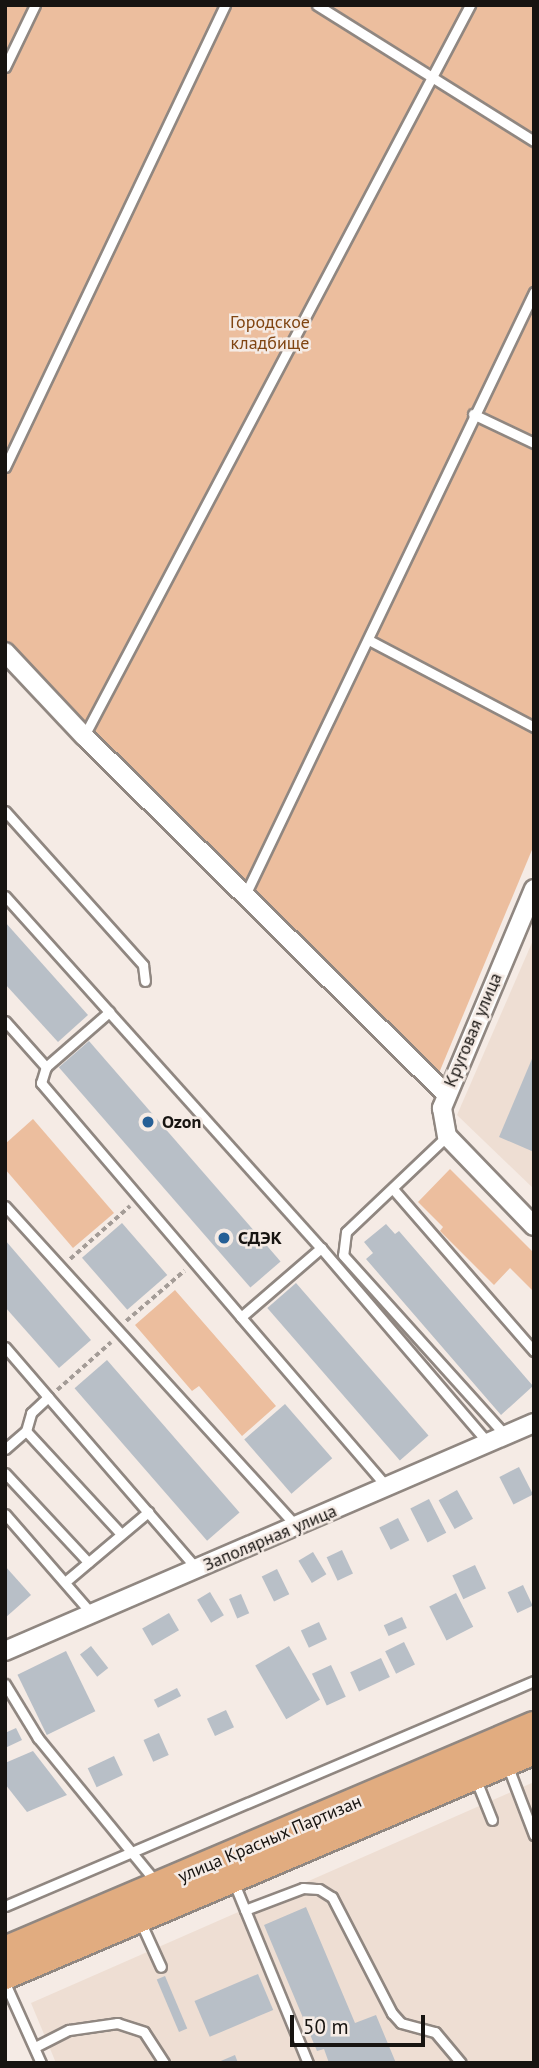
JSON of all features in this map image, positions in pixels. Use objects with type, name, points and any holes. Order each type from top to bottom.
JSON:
[{"type":"main road","name":"улица Красных Партизан","points":[[5,1951],[534,1726]]},
{"type":"main road","name":"улица Красных Партизан","points":[[5,1975],[534,1750]]},
{"type":"street","points":[[5,652],[84,736],[446,1094]]},
{"type":"street","name":"Круговая улица","points":[[447,1136],[442,1122],[446,1094],[534,889]]},
{"type":"street","points":[[447,1136],[534,1226]]},
{"type":"street","name":"Заполярная улица","points":[[7,1647],[92,1614],[534,1423]]},
{"type":"lane","points":[[5,67],[36,5]]},
{"type":"lane","points":[[5,467],[225,5]]},
{"type":"lane","points":[[317,5],[534,141]]},
{"type":"lane","points":[[84,736],[470,5]]},
{"type":"lane","points":[[245,895],[369,640],[473,414],[534,292]]},
{"type":"lane","points":[[473,414],[534,443]]},
{"type":"lane","points":[[369,640],[534,727]]},
{"type":"lane","points":[[5,811],[144,965],[145,981]]},
{"type":"lane","points":[[5,896],[321,1248],[488,1443]]},
{"type":"lane","points":[[109,1012],[46,1067],[41,1074],[44,1089],[387,1487]]},
{"type":"lane","points":[[5,1021],[46,1067]]},
{"type":"lane","points":[[447,1136],[346,1232],[343,1255],[506,1436]]},
{"type":"lane","points":[[393,1189],[534,1351]]},
{"type":"lane","points":[[5,1206],[296,1526]]},
{"type":"lane","points":[[241,1317],[321,1248]]},
{"type":"lane","points":[[5,1347],[197,1569]]},
{"type":"lane","points":[[5,1449],[26,1430],[31,1413],[48,1397]]},
{"type":"lane","points":[[26,1430],[121,1534]]},
{"type":"lane","points":[[5,1473],[88,1562]]},
{"type":"lane","points":[[65,1582],[148,1512]]},
{"type":"lane","points":[[5,1514],[92,1614]]},
{"type":"lane","points":[[5,1906],[534,1681]]},
{"type":"lane","points":[[5,1685],[38,1738],[159,1886]]},
{"type":"lane","points":[[506,1762],[534,1835]]},
{"type":"lane","points":[[474,1775],[492,1820]]},
{"type":"lane","points":[[232,1878],[308,2063]]},
{"type":"lane","points":[[245,1910],[303,1888],[319,1889],[332,1897],[392,2013],[401,2023],[435,2032],[461,2063]]},
{"type":"lane","points":[[139,1918],[161,1967]]},
{"type":"lane","points":[[5,1983],[41,2063]]},
{"type":"lane","points":[[35,2047],[69,2030],[117,2023],[144,2032],[164,2063]]},
{"type":"path","points":[[61,1267],[139,1199]]},
{"type":"path","points":[[48,1397],[194,1262]]},
{"type":"shaded area","points":[[534,938],[534,1189],[457,1115]]},
{"type":"shaded area","points":[[534,1782],[534,2063],[56,2063],[31,2003]]},
{"type":"green space","name":"Городское кладбище","points":[[5,5],[534,5],[534,845],[439,1073],[5,662]]},
{"type":"green space","points":[[33,1119],[114,1213],[73,1248],[5,1169],[5,1144]]},
{"type":"green space","points":[[450,1169],[534,1253],[532,1290],[510,1268],[494,1285],[440,1231],[443,1227],[418,1202]]},
{"type":"green space","points":[[175,1290],[276,1406],[242,1436],[199,1386],[192,1391],[135,1325]]},
{"type":"building","points":[[5,922],[88,1015],[58,1042],[5,984]]},
{"type":"building","points":[[89,1041],[281,1261],[250,1288],[59,1067]]},
{"type":"building","points":[[534,1054],[534,1152],[499,1137]]},
{"type":"building","points":[[122,1223],[167,1275],[127,1310],[82,1258]]},
{"type":"building","points":[[386,1224],[395,1234],[399,1231],[533,1386],[501,1415],[366,1259],[373,1253],[364,1242]]},
{"type":"building","points":[[5,1240],[91,1340],[59,1368],[5,1307]]},
{"type":"building","points":[[296,1283],[429,1435],[400,1460],[267,1308]]},
{"type":"building","points":[[107,1360],[240,1512],[207,1541],[75,1388]]},
{"type":"building","points":[[285,1404],[332,1458],[291,1494],[244,1439]]},
{"type":"building","points":[[519,1467],[533,1495],[513,1505],[499,1477]]},
{"type":"building","points":[[457,1490],[473,1519],[455,1529],[439,1500]]},
{"type":"building","points":[[429,1499],[446,1533],[428,1542],[410,1509]]},
{"type":"building","points":[[398,1518],[409,1540],[391,1550],[379,1528]]},
{"type":"building","points":[[342,1550],[353,1574],[338,1581],[327,1557]]},
{"type":"building","points":[[313,1552],[326,1574],[312,1583],[298,1561]]},
{"type":"building","points":[[475,1565],[486,1589],[463,1599],[452,1576]]},
{"type":"building","points":[[5,1566],[31,1595],[5,1618]]},
{"type":"building","points":[[277,1569],[289,1594],[274,1602],[262,1576]]},
{"type":"building","points":[[523,1585],[533,1606],[517,1613],[508,1592]]},
{"type":"building","points":[[210,1592],[224,1615],[211,1623],[197,1600]]},
{"type":"building","points":[[456,1593],[473,1627],[447,1640],[429,1607]]},
{"type":"building","points":[[241,1594],[249,1613],[237,1618],[229,1599]]},
{"type":"building","points":[[169,1613],[179,1630],[152,1646],[142,1628]]},
{"type":"building","points":[[402,1617],[407,1628],[389,1636],[384,1625]]},
{"type":"building","points":[[319,1622],[327,1639],[309,1648],[301,1630]]},
{"type":"building","points":[[404,1642],[415,1664],[396,1674],[385,1651]]},
{"type":"building","points":[[91,1646],[108,1668],[97,1677],[80,1655]]},
{"type":"building","points":[[289,1646],[320,1700],[286,1719],[255,1665]]},
{"type":"building","points":[[66,1651],[95,1711],[47,1735],[17,1675]]},
{"type":"building","points":[[381,1658],[390,1677],[359,1691],[350,1672]]},
{"type":"building","points":[[331,1665],[346,1697],[327,1706],[312,1674]]},
{"type":"building","points":[[177,1688],[181,1696],[158,1708],[154,1700]]},
{"type":"building","points":[[226,1710],[234,1727],[215,1736],[207,1719]]},
{"type":"building","points":[[16,1728],[22,1740],[5,1748],[5,1733]]},
{"type":"building","points":[[159,1733],[169,1755],[153,1762],[143,1740]]},
{"type":"building","points":[[33,1751],[67,1795],[27,1812],[5,1784],[5,1763]]},
{"type":"building","points":[[114,1756],[123,1775],[97,1787],[88,1768]]},
{"type":"building","points":[[306,1907],[355,2023],[376,2015],[396,2063],[329,2063],[324,2049],[317,2051],[264,1925]]},
{"type":"building","points":[[258,1974],[273,2010],[210,2037],[194,2001]]},
{"type":"building","points":[[165,1976],[187,2028],[179,2032],[157,1980]]},
{"type":"building","points":[[235,2055],[238,2063],[216,2063]]},
{"type":"place","name":"Ozon","points":[[148,1122]]},
{"type":"place","name":"СДЭК","points":[[224,1238]]}]
